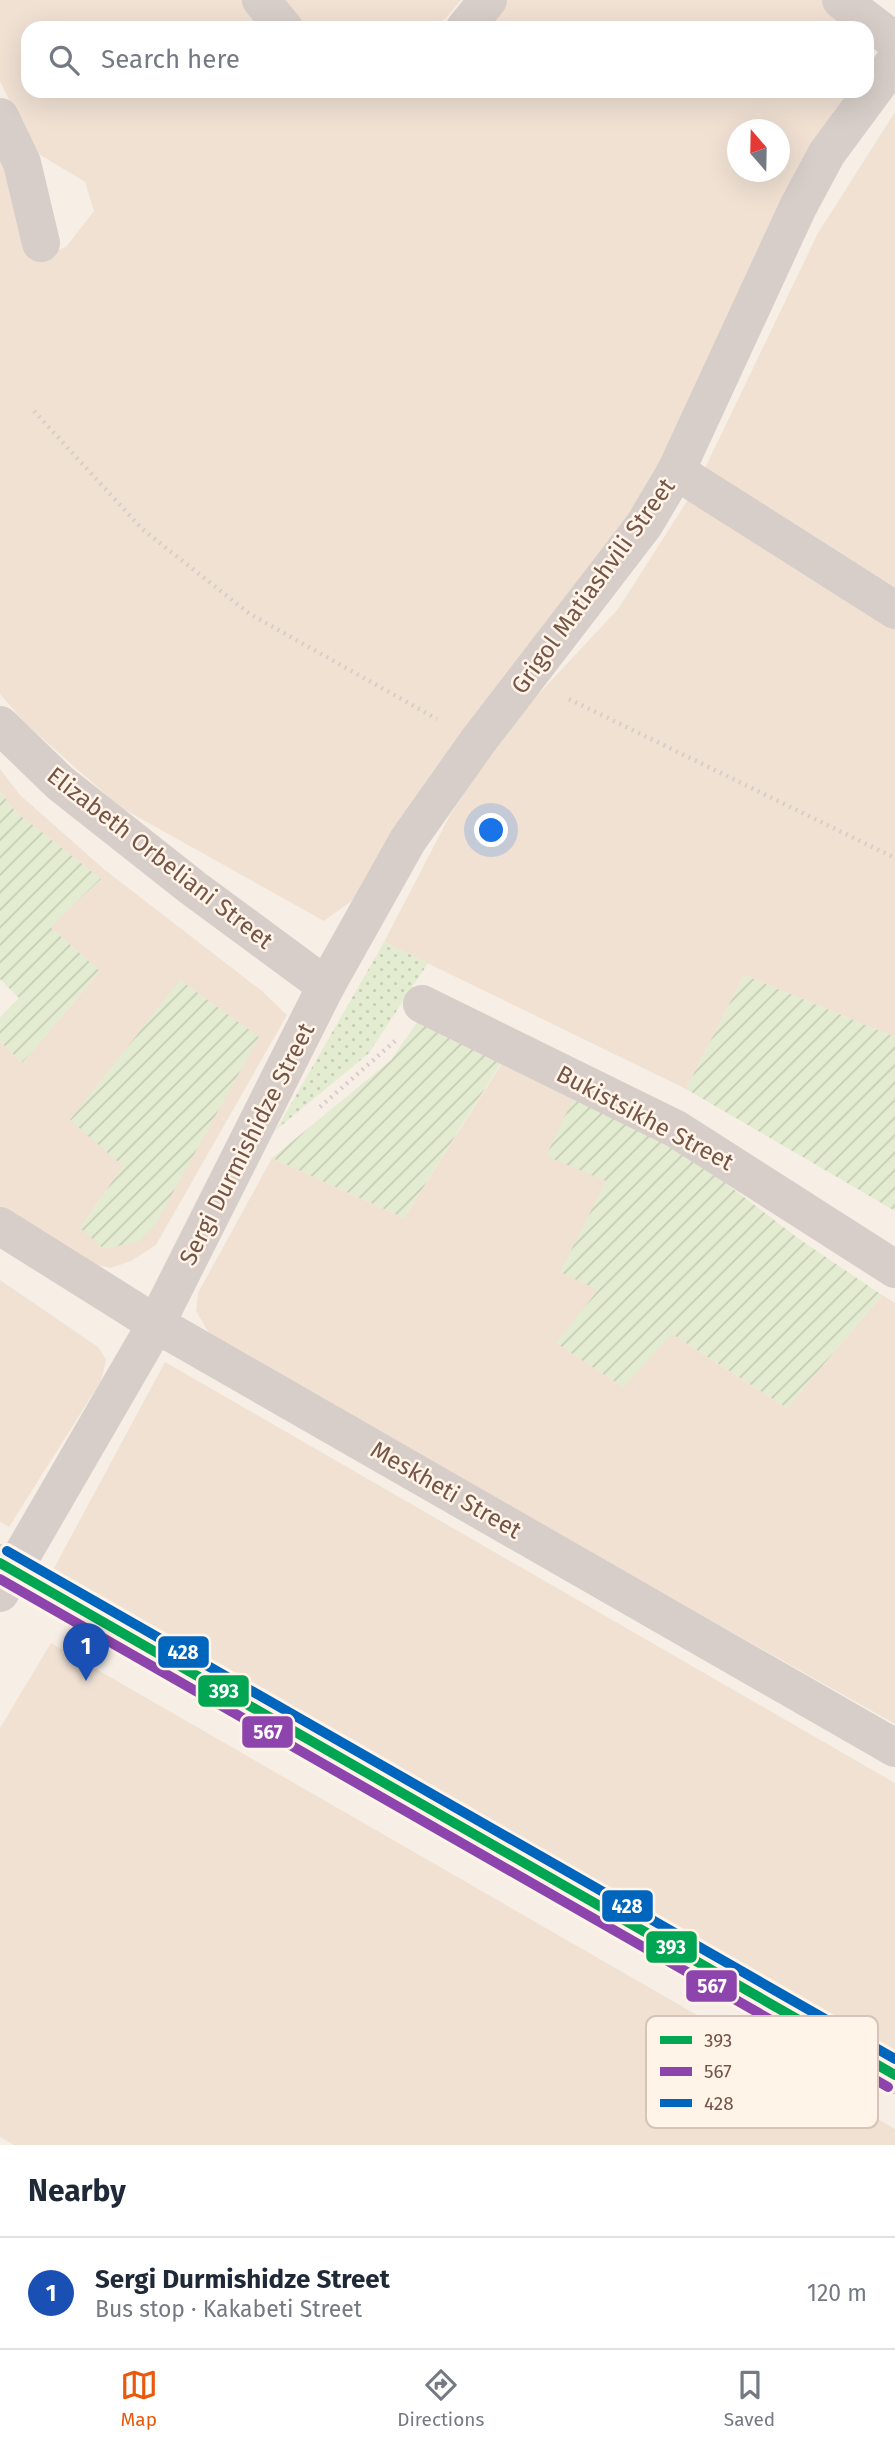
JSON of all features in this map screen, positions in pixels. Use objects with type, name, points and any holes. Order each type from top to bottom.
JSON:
[{"type":"street","points":[[261,0],[278,21]]},
{"type":"street","points":[[471,21],[488,0]]},
{"type":"street","points":[[841,0],[869,21]]},
{"type":"street","points":[[874,25],[895,41]]},
{"type":"street","name":"Grigol Matiashvili Street","points":[[874,89],[895,61]]},
{"type":"street","name":"Grigol Matiashvili Street","points":[[326,986],[408,840],[478,741],[644,525],[677,471],[798,207],[827,153],[868,98]]},
{"type":"street","points":[[0,117],[22,163],[41,243]]},
{"type":"street","points":[[677,471],[895,610]]},
{"type":"street","name":"Elizabeth Orbeliani Street","points":[[0,725],[60,783],[193,888],[326,986]]},
{"type":"street","name":"Sergi Durmishidze Street","points":[[4,1576],[156,1324],[326,986]]},
{"type":"street","name":"Bukistsikhe Street","points":[[422,1004],[676,1129],[895,1269]]},
{"type":"street","name":"Meskheti Street","points":[[0,1226],[156,1324],[895,1748]]},
{"type":"street","points":[[4,1576],[790,2016]]},
{"type":"street","points":[[878,2065],[895,2075]]},
{"type":"path","points":[[34,411],[142,529],[250,614],[478,741]]},
{"type":"path","points":[[527,679],[895,858]]},
{"type":"path","points":[[314,1112],[376,1058]]},
{"type":"shaded area","points":[[0,0],[250,0],[268,21],[21,21],[21,98],[856,98],[669,460],[357,897],[324,921],[120,807],[25,723],[0,694],[0,145],[34,259],[66,247],[94,211],[85,182],[34,151],[0,81]]},
{"type":"shaded area","points":[[278,0],[461,0],[441,21],[295,21]]},
{"type":"shaded area","points":[[508,0],[826,0],[854,21],[492,21]]},
{"type":"shaded area","points":[[895,112],[895,587],[705,468],[818,233]]},
{"type":"shaded area","points":[[689,498],[895,629],[895,1037],[744,975],[686,1089],[384,942],[449,817],[503,732],[618,609]]},
{"type":"shaded area","points":[[0,769],[20,795],[105,870],[262,991],[287,1015],[156,1245],[131,1261],[111,1268],[82,1262],[0,1213],[0,1041],[22,1063],[100,971],[50,927],[101,879],[16,812],[0,792]],"holes":[[[180,980],[259,1038],[80,1228],[123,1166]]]},
{"type":"shaded area","points":[[505,1058],[576,1093],[607,1181],[561,1271],[598,1290],[557,1343],[672,1334],[787,1408],[882,1295],[895,1303],[895,1724],[213,1340],[196,1311],[198,1293],[272,1158],[404,1218]]},
{"type":"shaded area","points":[[0,1280],[98,1347],[106,1360],[101,1381],[9,1527],[0,1522]]},
{"type":"shaded area","points":[[165,1362],[895,1783],[895,2054],[878,2044],[878,2016],[829,2016],[53,1570]]},
{"type":"shaded area","points":[[51,1643],[699,2016],[646,2016],[646,2128],[878,2128],[878,2119],[895,2129],[895,2145],[14,2145],[0,2137],[0,1728]]},
{"type":"green space","points":[[0,792],[16,812],[101,879],[50,927],[100,971],[22,1063],[0,1041],[0,1017],[19,998],[0,979]]},
{"type":"green space","points":[[384,942],[428,963],[369,1053],[276,1130]]},
{"type":"green space","points":[[744,975],[895,1037],[895,1211],[686,1089]]},
{"type":"green space","points":[[180,980],[259,1037],[156,1223],[140,1241],[104,1249],[80,1228],[123,1166],[70,1120]]},
{"type":"green space","points":[[420,1018],[504,1058],[404,1218],[272,1158],[391,1060]]},
{"type":"green space","points":[[576,1093],[707,1169],[799,1239],[882,1295],[787,1408],[672,1334],[623,1387],[556,1343],[598,1290],[560,1272],[606,1181],[546,1156]]},
{"type":"transit line","name":"428","points":[[7,1551],[820,2016]]},
{"type":"transit line","name":"393","points":[[0,1563],[792,2016]]},
{"type":"transit line","name":"567","points":[[0,1579],[764,2016]]},
{"type":"transit line","name":"428","points":[[878,2049],[895,2059]]},
{"type":"transit line","name":"393","points":[[878,2065],[895,2075]]},
{"type":"transit line","name":"567","points":[[878,2081],[888,2087]]},
{"type":"place","name":"Sergi Durmishidze Street","points":[[86,1681]]}]
